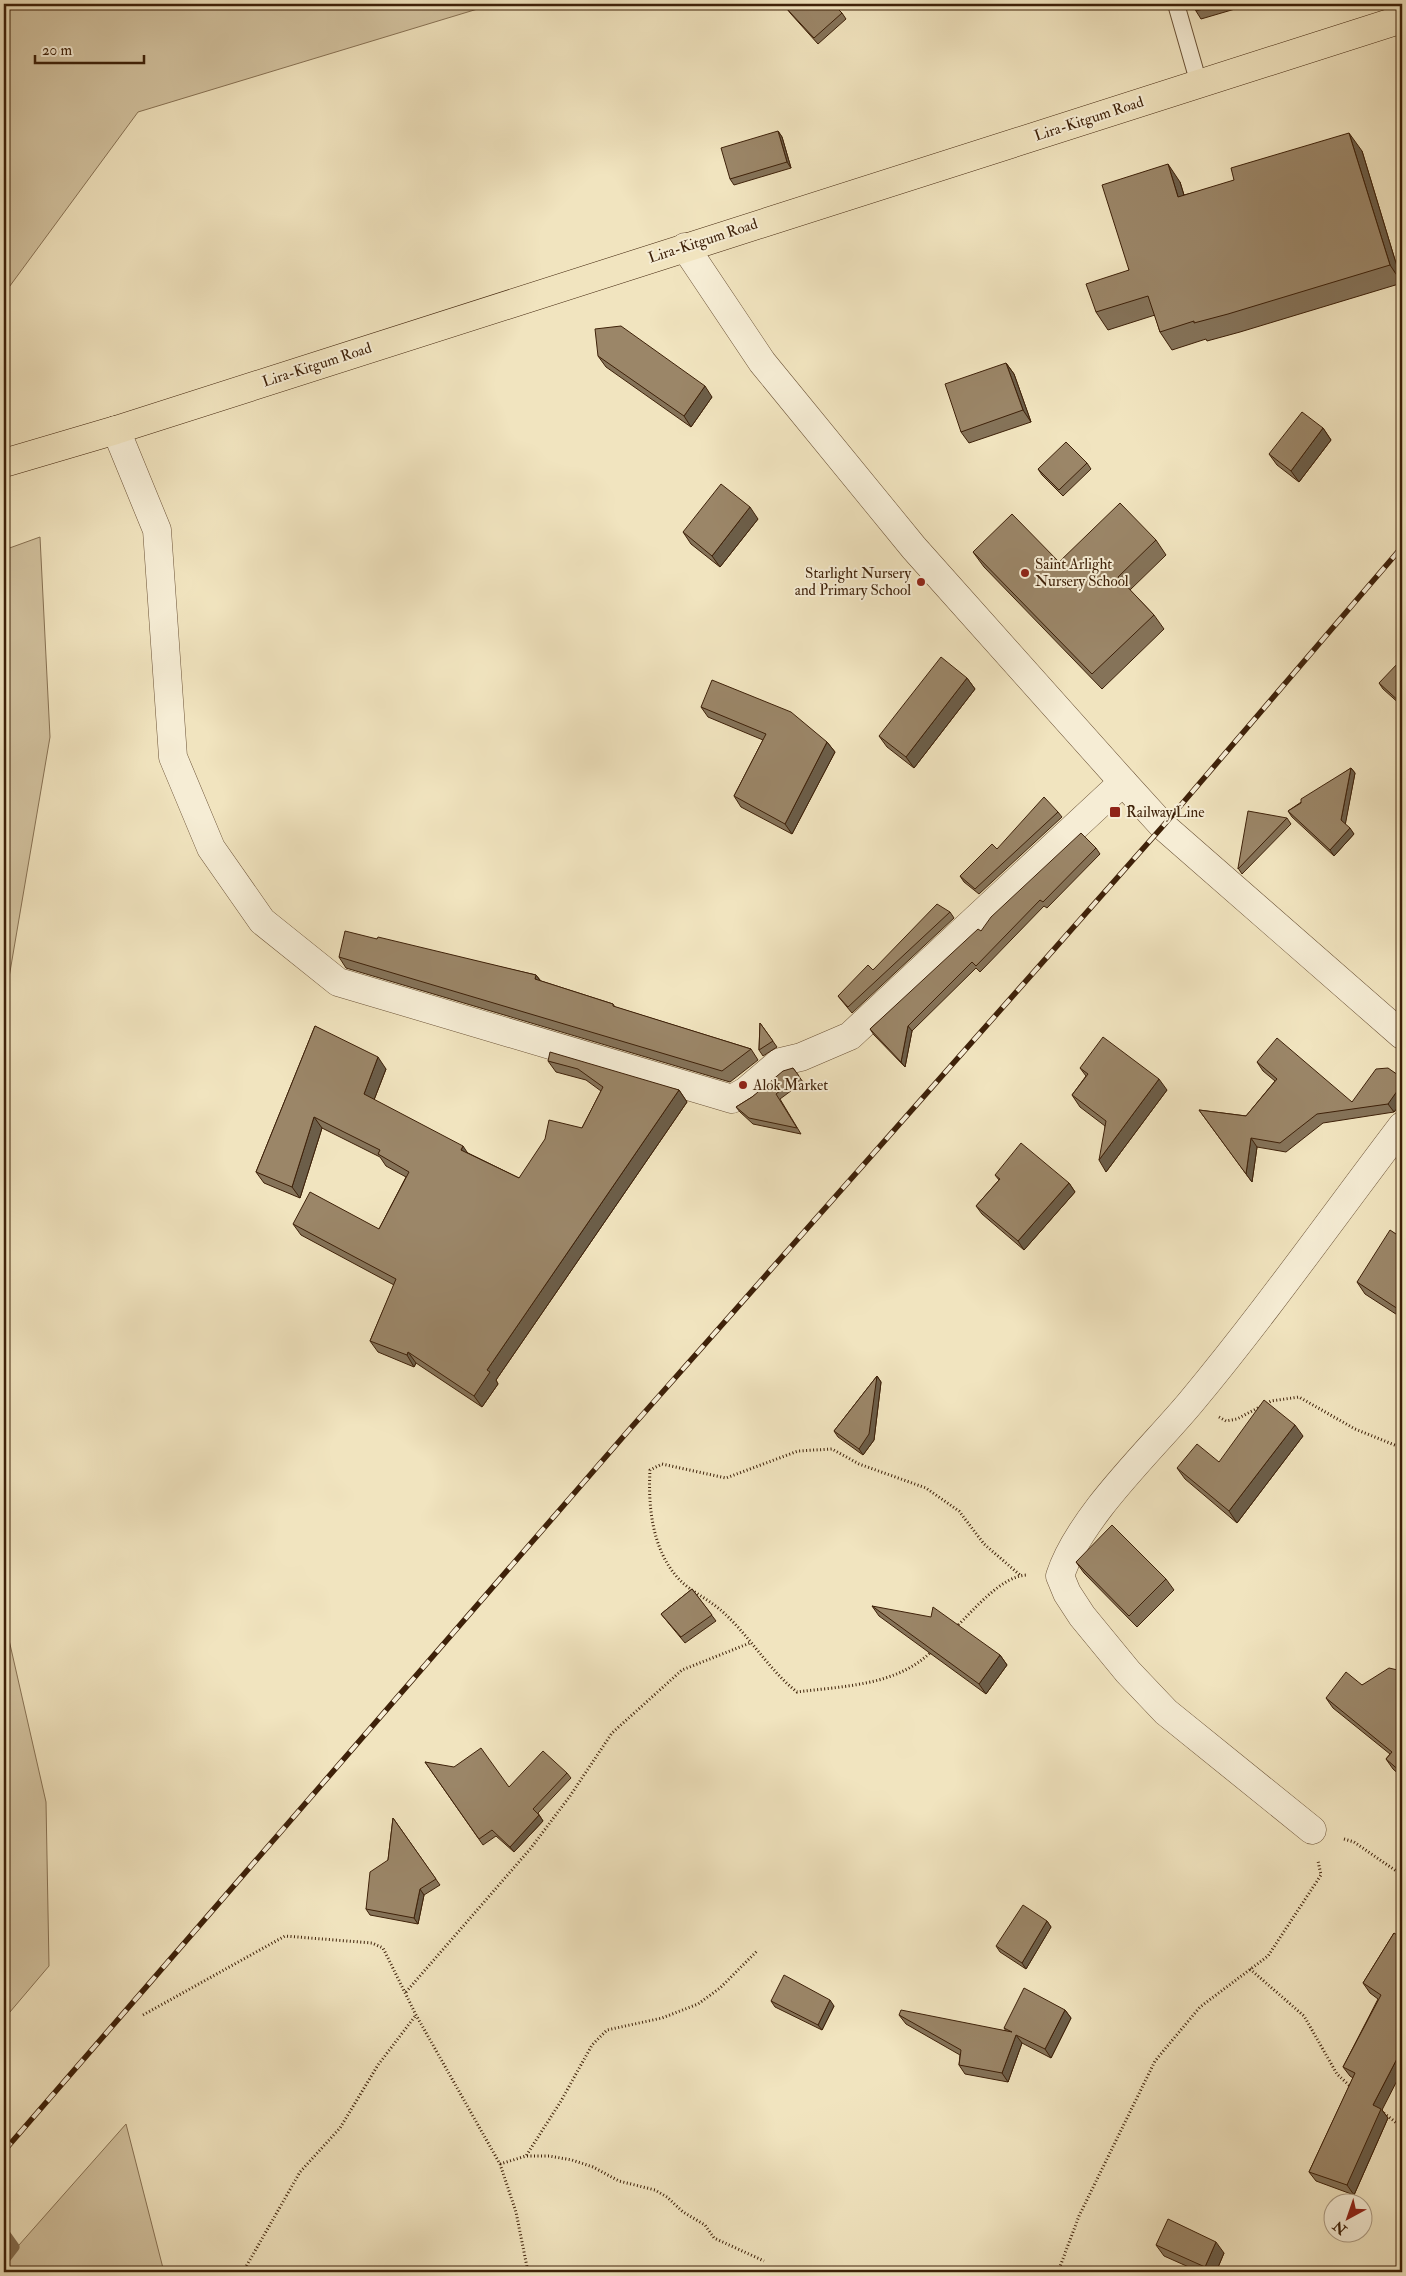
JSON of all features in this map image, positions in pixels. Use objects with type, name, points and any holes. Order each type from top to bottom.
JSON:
[{"type":"main road","name":"Lira-Kitgum Road","points":[[4,463],[116,430],[1402,19]]},
{"type":"street","points":[[685,247],[762,362],[907,540],[1163,826],[1402,1035]]},
{"type":"street","points":[[116,430],[158,530],[173,757],[211,848],[262,921],[338,982],[732,1099],[746,1091],[780,1062],[801,1057],[850,1036],[1123,782]]},
{"type":"street","points":[[1312,1830],[1166,1712],[1128,1672],[1082,1616],[1067,1593],[1060,1576],[1069,1552],[1102,1505],[1192,1401],[1311,1249],[1402,1126]]},
{"type":"lane","points":[[1176,4],[1199,84]]},
{"type":"path","points":[[1192,1401],[1226,1421],[1236,1419],[1271,1401],[1299,1397],[1355,1429],[1402,1448]]},
{"type":"path","points":[[936,1648],[922,1661],[883,1680],[797,1692],[782,1680],[726,1614],[677,1577],[654,1538],[649,1486],[650,1470],[662,1464],[726,1478],[798,1451],[832,1450],[859,1464],[926,1488],[960,1511],[984,1544],[1020,1575]]},
{"type":"path","points":[[950,1634],[991,1592],[1020,1575],[1060,1576]]},
{"type":"path","points":[[406,1992],[531,1848],[570,1796],[612,1733],[682,1670],[750,1643]]},
{"type":"path","points":[[1058,2272],[1079,2216],[1155,2061],[1200,2007],[1268,1956],[1321,1875],[1312,1830],[1354,1842],[1402,1875]]},
{"type":"path","points":[[143,2015],[285,1936],[372,1943],[383,1948],[416,2015],[500,2164],[516,2212],[528,2272]]},
{"type":"path","points":[[526,2156],[561,2101],[592,2045],[607,2030],[662,2018],[698,2004],[720,1988],[758,1950]]},
{"type":"path","points":[[1250,1969],[1304,2016],[1337,2074],[1358,2094]]},
{"type":"path","points":[[243,2272],[300,2172],[340,2128],[378,2065],[416,2015]]},
{"type":"path","points":[[1380,2110],[1402,2127]]},
{"type":"path","points":[[500,2164],[526,2156],[549,2156],[593,2166],[619,2181],[655,2190],[667,2197],[683,2212],[705,2225],[714,2238],[764,2261]]},
{"type":"shaded area","points":[[4,4],[494,4],[138,112],[4,294]]},
{"type":"shaded area","points":[[40,537],[50,737],[4,1007],[4,550]]},
{"type":"shaded area","points":[[4,1618],[46,1802],[49,1966],[4,2019]]},
{"type":"shaded area","points":[[126,2124],[164,2272],[4,2272],[4,2262]]},
{"type":"building","points":[[793,4],[833,4],[842,13],[814,38],[787,9]]},
{"type":"building","points":[[1194,4],[1221,4],[1196,11]]},
{"type":"building","points":[[778,131],[787,162],[730,179],[721,148]]},
{"type":"building","points":[[1349,133],[1390,265],[1228,314],[1194,323],[1194,321],[1160,332],[1148,296],[1096,312],[1086,284],[1129,270],[1102,185],[1168,164],[1178,197],[1234,180],[1231,168]]},
{"type":"building","points":[[621,326],[705,386],[684,416],[598,356],[595,329]]},
{"type":"building","points":[[1006,363],[1023,410],[961,432],[945,384]]},
{"type":"building","points":[[1302,412],[1323,428],[1291,471],[1269,454]]},
{"type":"building","points":[[1066,442],[1087,463],[1059,490],[1038,469]]},
{"type":"building","points":[[721,484],[750,507],[712,556],[683,532]]},
{"type":"building","points":[[1120,503],[1156,540],[1118,577],[1154,615],[1092,674],[973,552],[1012,514],[1059,562]]},
{"type":"building","points":[[941,657],[967,678],[906,757],[879,736]]},
{"type":"building","points":[[1399,662],[1402,665],[1402,704],[1379,683]]},
{"type":"building","points":[[712,680],[791,712],[827,742],[785,824],[734,796],[766,734],[701,707]]},
{"type":"building","points":[[1351,768],[1341,820],[1350,828],[1330,850],[1288,811],[1301,803],[1301,799]]},
{"type":"building","points":[[1044,797],[1058,812],[975,889],[960,876],[992,844],[997,849]]},
{"type":"building","points":[[1248,811],[1287,818],[1238,869],[1238,868]]},
{"type":"building","points":[[1081,833],[1096,848],[1043,902],[1040,900],[976,966],[972,962],[908,1026],[901,1062],[870,1029],[978,929],[981,931],[991,917]]},
{"type":"building","points":[[937,904],[950,912],[848,1007],[838,996],[868,965],[873,970]]},
{"type":"building","points":[[345,931],[377,939],[378,937],[536,975],[535,979],[613,1004],[613,1006],[751,1049],[722,1071],[339,957]]},
{"type":"building","points":[[760,1023],[773,1041],[759,1050]]},
{"type":"building","points":[[315,1026],[378,1057],[364,1094],[463,1146],[461,1150],[519,1178],[545,1139],[549,1120],[582,1128],[603,1087],[578,1069],[548,1061],[550,1052],[679,1090],[487,1370],[490,1372],[474,1396],[408,1352],[407,1355],[370,1341],[396,1279],[293,1224],[310,1192],[379,1229],[409,1172],[378,1154],[380,1150],[314,1117],[292,1187],[256,1172]]},
{"type":"building","points":[[1103,1037],[1159,1079],[1099,1160],[1106,1121],[1072,1095],[1088,1074],[1080,1068]]},
{"type":"building","points":[[1277,1038],[1352,1102],[1376,1069],[1388,1068],[1398,1075],[1400,1087],[1388,1104],[1317,1114],[1280,1143],[1251,1138],[1246,1174],[1199,1110],[1246,1116],[1277,1079],[1257,1062]]},
{"type":"building","points":[[793,1068],[799,1076],[776,1094],[797,1128],[749,1118],[736,1107],[752,1097],[783,1071]]},
{"type":"building","points":[[1021,1143],[1069,1183],[1018,1241],[976,1206],[1000,1179],[995,1175]]},
{"type":"building","points":[[1390,1230],[1402,1238],[1401,1311],[1357,1282]]},
{"type":"building","points":[[877,1376],[869,1434],[859,1449],[834,1431]]},
{"type":"building","points":[[1264,1400],[1295,1425],[1229,1511],[1177,1468],[1197,1444],[1219,1462]]},
{"type":"building","points":[[1112,1525],[1166,1579],[1129,1616],[1076,1562]]},
{"type":"building","points":[[692,1589],[712,1615],[681,1637],[661,1614]]},
{"type":"building","points":[[872,1606],[931,1617],[933,1607],[1000,1655],[979,1684]]},
{"type":"building","points":[[1389,1668],[1402,1671],[1402,1773],[1386,1759],[1392,1752],[1326,1698],[1346,1672],[1362,1685]]},
{"type":"building","points":[[481,1748],[509,1787],[543,1751],[567,1773],[533,1809],[539,1815],[510,1847],[492,1830],[479,1839],[425,1762],[454,1767]]},
{"type":"building","points":[[393,1818],[436,1879],[420,1889],[414,1918],[366,1909],[370,1872],[388,1860]]},
{"type":"building","points":[[1023,1905],[1047,1921],[1022,1963],[996,1946]]},
{"type":"building","points":[[1394,1933],[1402,1938],[1402,2049],[1373,2105],[1381,2109],[1347,2185],[1309,2172],[1355,2073],[1343,2067],[1381,1995],[1363,1983]]},
{"type":"building","points":[[784,1975],[830,2000],[818,2025],[771,2001]]},
{"type":"building","points":[[1024,1988],[1065,2010],[1045,2049],[1016,2035],[1002,2073],[959,2065],[961,2050],[899,2015],[901,2010],[1012,2032],[1004,2028]]},
{"type":"building","points":[[1168,2219],[1216,2242],[1205,2267],[1156,2245]]},
{"type":"waterway","points":[[4,2233],[14,2247],[4,2260]]},
{"type":"railway","points":[[4,2151],[629,1430],[1163,826],[1402,547]]},
{"type":"place","name":"Saint Arlight Nursery School","points":[[1025,573]]},
{"type":"place","name":"Starlight Nursery and Primary School","points":[[921,582]]},
{"type":"place","name":"Railway Line","points":[[1115,812]]},
{"type":"place","name":"Alok Market","points":[[743,1085]]}]
